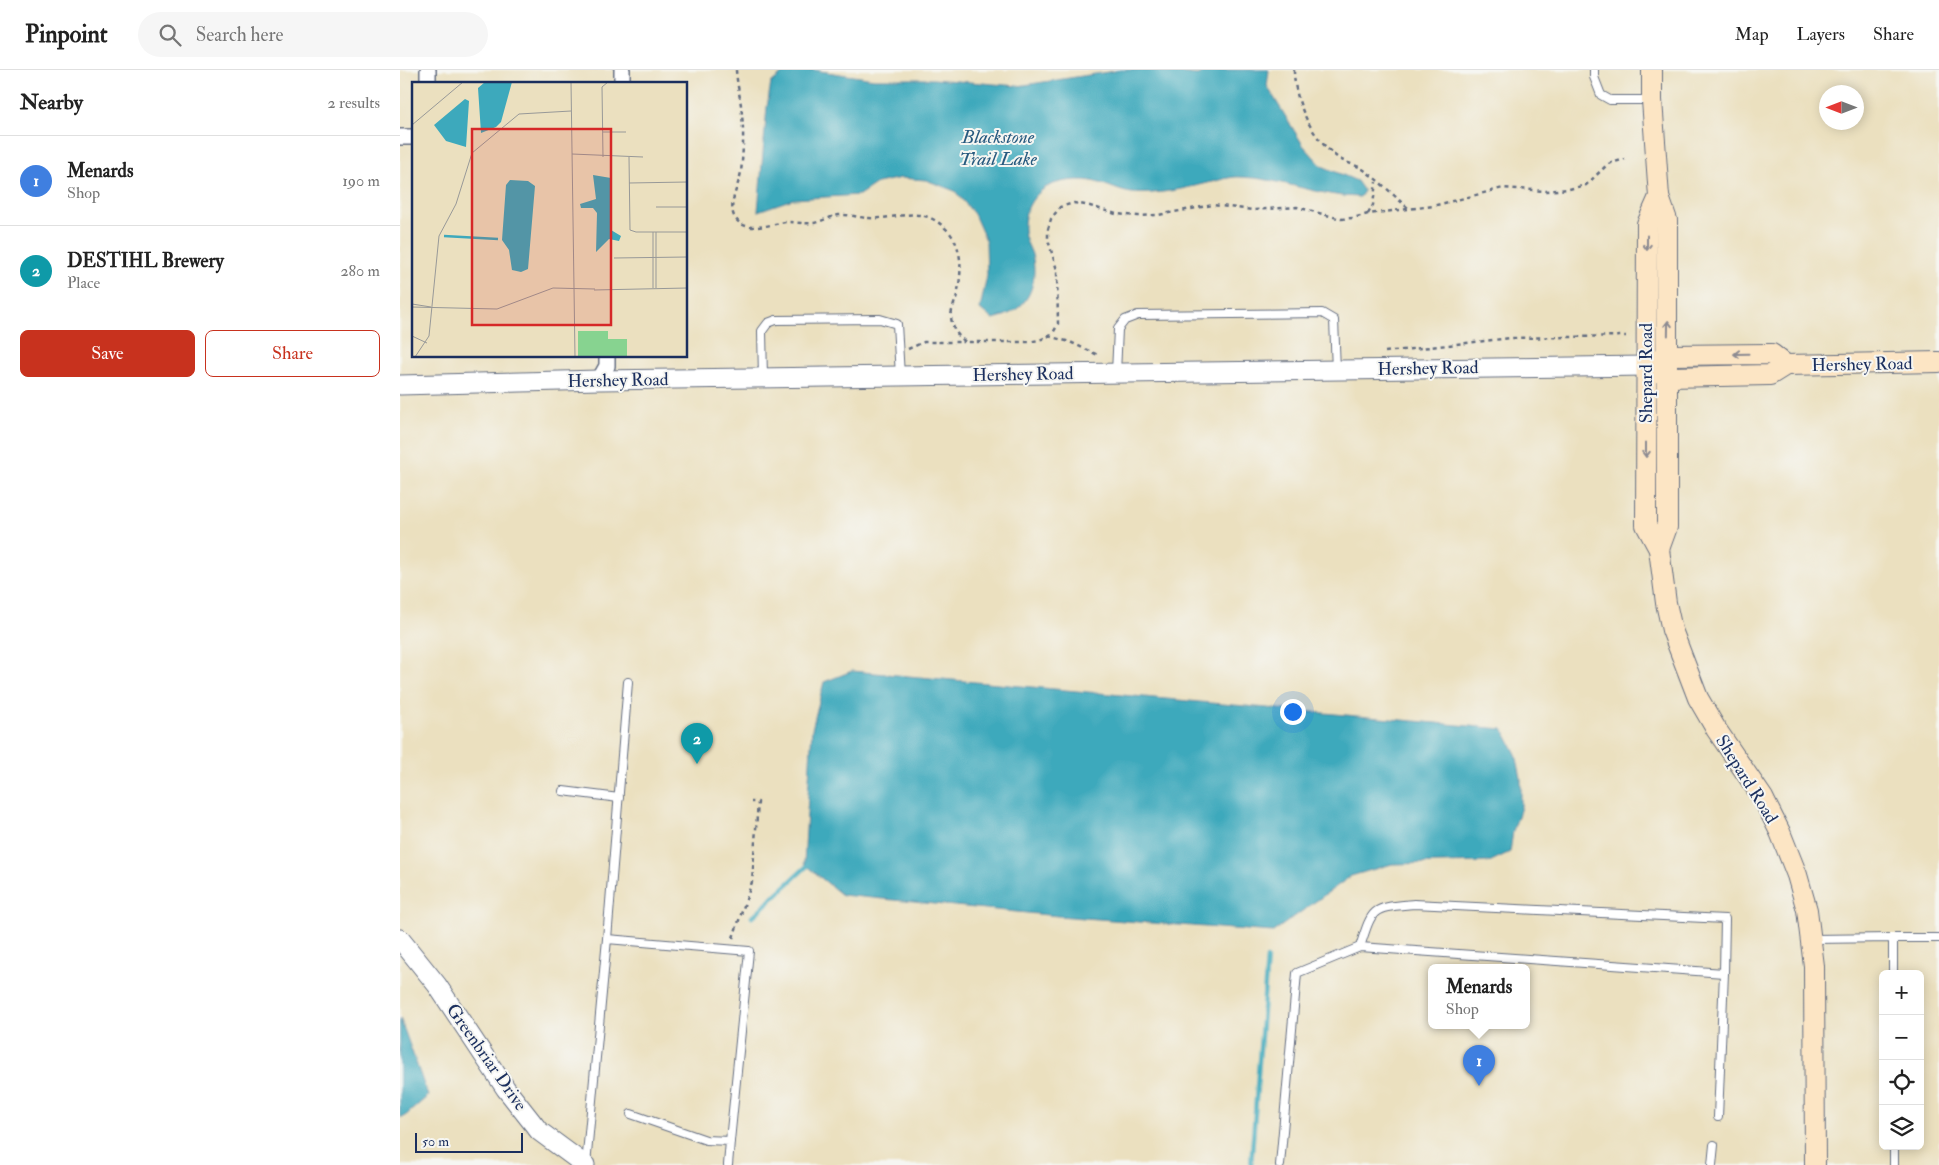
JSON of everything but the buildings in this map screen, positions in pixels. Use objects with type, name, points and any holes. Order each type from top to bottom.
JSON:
[{"type":"main road","name":"Shepard Road","points":[[1652,70],[1652,100],[1659,197],[1667,220],[1667,527],[1659,549]]},
{"type":"main road","name":"Shepard Road","points":[[1659,197],[1647,224],[1646,526],[1659,549],[1666,603],[1672,630],[1682,661],[1698,698],[1716,729],[1752,781],[1780,832],[1798,875],[1807,910],[1815,994],[1815,1165]]},
{"type":"main road","name":"Hershey Road","points":[[1646,366],[1667,355],[1772,354],[1786,365]]},
{"type":"main road","name":"Hershey Road","points":[[1646,366],[1668,377],[1770,374],[1786,365],[1939,362]]},
{"type":"street","points":[[599,380],[607,366],[607,358]]},
{"type":"street","name":"Hershey Road","points":[[400,385],[599,380],[1646,366]]},
{"type":"street","name":"Greenbriar Drive","points":[[400,939],[437,985],[506,1089],[534,1124],[539,1130],[586,1165]]},
{"type":"lane","points":[[1594,70],[1594,77],[1601,95],[1610,100],[1652,100]]},
{"type":"lane","points":[[1116,373],[1118,329],[1125,320],[1138,315],[1322,313],[1334,320],[1336,370]]},
{"type":"lane","points":[[762,378],[762,332],[768,323],[776,320],[880,319],[891,321],[897,324],[900,376]]},
{"type":"lane","points":[[586,1165],[628,682]]},
{"type":"lane","points":[[563,791],[618,798]]},
{"type":"lane","points":[[1360,947],[1369,919],[1381,907],[1414,904],[1725,919],[1718,1117]]},
{"type":"lane","points":[[1892,938],[1893,970]]},
{"type":"lane","points":[[1811,939],[1939,938]]},
{"type":"lane","points":[[607,939],[749,951],[728,1165]]},
{"type":"lane","points":[[1280,1165],[1297,973],[1360,947],[1724,973]]},
{"type":"lane","points":[[630,1114],[706,1140],[730,1141]]},
{"type":"lane","points":[[1712,1165],[1714,1145]]},
{"type":"lane","points":[[1894,1150],[1894,1165]]},
{"type":"path","points":[[736,70],[743,134],[740,178],[733,208],[734,216],[741,224],[761,228],[788,222],[814,223],[841,215],[871,218],[915,214],[930,217],[946,228],[955,241],[960,256],[959,287],[951,317],[954,330],[966,342],[1030,342],[1042,339],[1053,333],[1058,324],[1057,270],[1048,240],[1048,229],[1051,219],[1060,208],[1074,203],[1116,214],[1138,216],[1158,215],[1213,205],[1254,210],[1297,207],[1341,219],[1408,208],[1433,206],[1503,188],[1546,191],[1569,189],[1586,185],[1608,164],[1625,160]]},
{"type":"path","points":[[1294,70],[1297,98],[1312,129],[1338,158],[1362,169],[1408,208]]},
{"type":"path","points":[[1368,214],[1373,205],[1376,181]]},
{"type":"path","points":[[729,949],[752,882],[758,802],[751,802]]},
{"type":"water","name":"Blackstone Trail Lake","points":[[813,70],[874,79],[933,79],[1018,86],[1121,70],[1151,70],[1198,75],[1208,70],[1269,70],[1267,86],[1303,145],[1322,166],[1357,181],[1364,191],[1360,197],[1345,196],[1256,178],[1237,177],[1151,193],[1128,192],[1101,183],[1084,180],[1070,180],[1050,185],[1034,198],[1025,216],[1025,237],[1032,256],[1034,270],[1031,290],[1026,299],[1013,312],[992,319],[980,309],[987,275],[986,241],[974,214],[955,191],[926,180],[901,178],[877,183],[859,195],[793,199],[758,211],[767,107],[771,83],[784,72]]},
{"type":"water","points":[[852,671],[1503,729],[1516,754],[1521,778],[1521,807],[1513,831],[1510,852],[1489,862],[1392,864],[1351,876],[1273,932],[1058,916],[842,895],[804,864],[812,729],[824,682]]},
{"type":"water","points":[[400,1018],[428,1096],[404,1117],[400,1117]]},
{"type":"waterway","points":[[752,917],[807,866]]},
{"type":"waterway","points":[[1251,1165],[1267,958]]},
{"type":"place","name":"DESTIHL Brewery","points":[[697,764]]},
{"type":"place","name":"Menards","points":[[1479,1086]]}]
